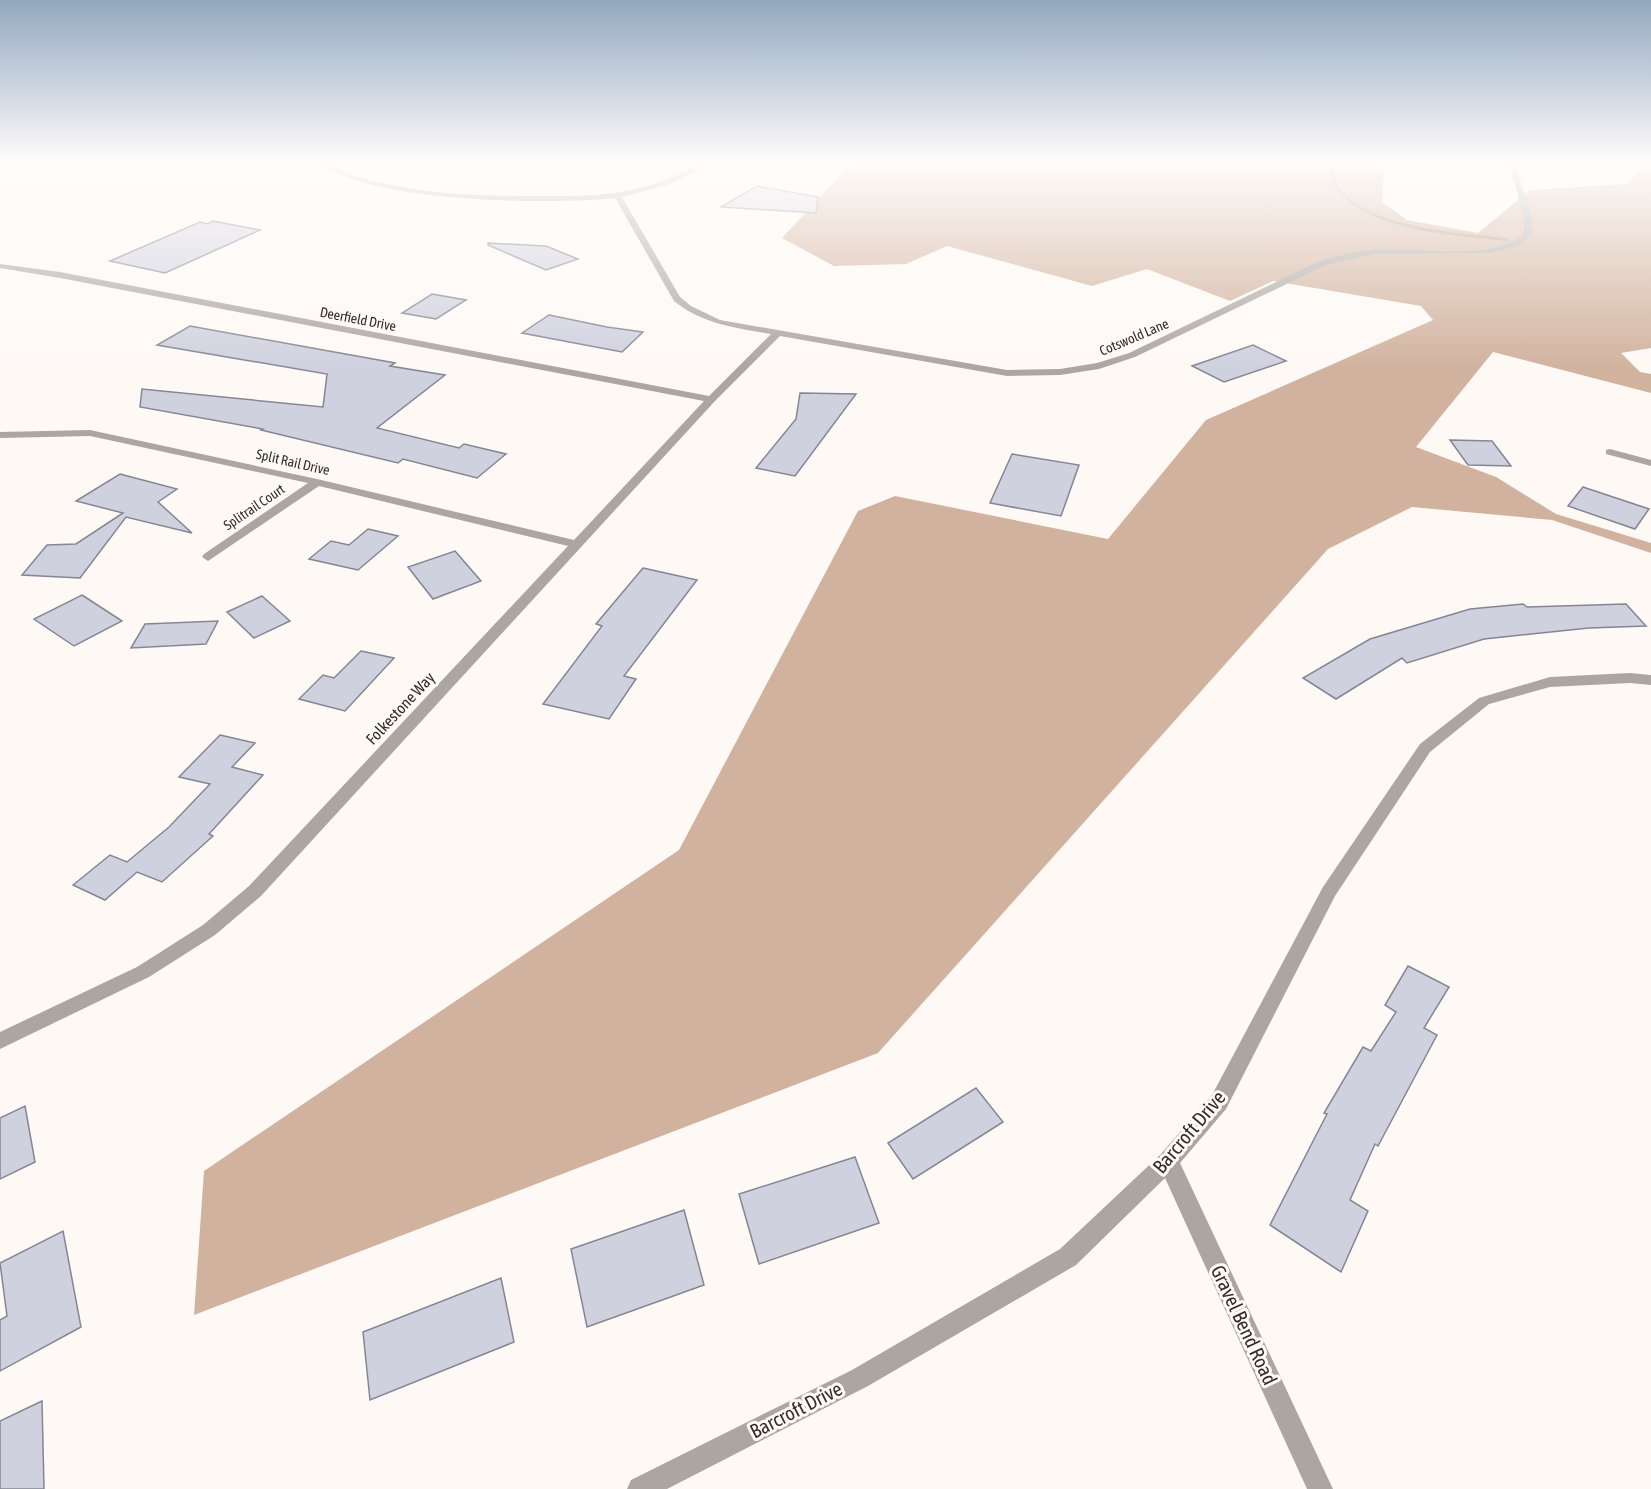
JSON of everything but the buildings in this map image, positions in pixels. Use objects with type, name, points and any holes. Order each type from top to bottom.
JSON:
[{"type":"street","name":"Cotswold Lane","points":[[637,230],[677,299],[688,308],[718,322],[1007,373],[1060,372],[1099,366],[1131,355],[1323,263],[1349,255],[1383,251],[1461,253],[1495,249],[1517,244],[1528,230]]},
{"type":"street","name":"Deerfield Drive","points":[[0,266],[60,275],[711,399]]},
{"type":"street","name":"Folkestone Way","points":[[0,1041],[143,972],[209,930],[255,891],[711,399],[777,334]]},
{"type":"street","name":"Split Rail Drive","points":[[0,435],[90,433],[316,482],[576,544]]},
{"type":"street","points":[[1610,452],[1651,464]]},
{"type":"street","name":"Splitrail Court","points":[[208,557],[316,482]]},
{"type":"street","name":"Barcroft Drive","points":[[640,1489],[860,1378],[1068,1257],[1168,1161],[1219,1102],[1329,892],[1425,748],[1484,701],[1550,682],[1630,678],[1651,680]]},
{"type":"street","name":"Gravel Bend Road","points":[[1168,1161],[1320,1489]]},
{"type":"shaded area","points":[[789,230],[1464,230],[1478,233],[1481,230],[1651,230],[1651,348],[1621,353],[1640,372],[1651,374],[1651,393],[1493,352],[1416,447],[1496,477],[1556,514],[1651,543],[1651,553],[1552,520],[1412,507],[1328,549],[878,1053],[194,1315],[204,1171],[679,850],[858,511],[895,496],[1108,539],[1206,420],[1433,320],[1421,306],[1273,281],[1230,301],[1147,269],[1092,286],[947,246],[906,264],[834,266],[782,238]]},
{"type":"waterway","points":[[1432,230],[1507,240]]}]
